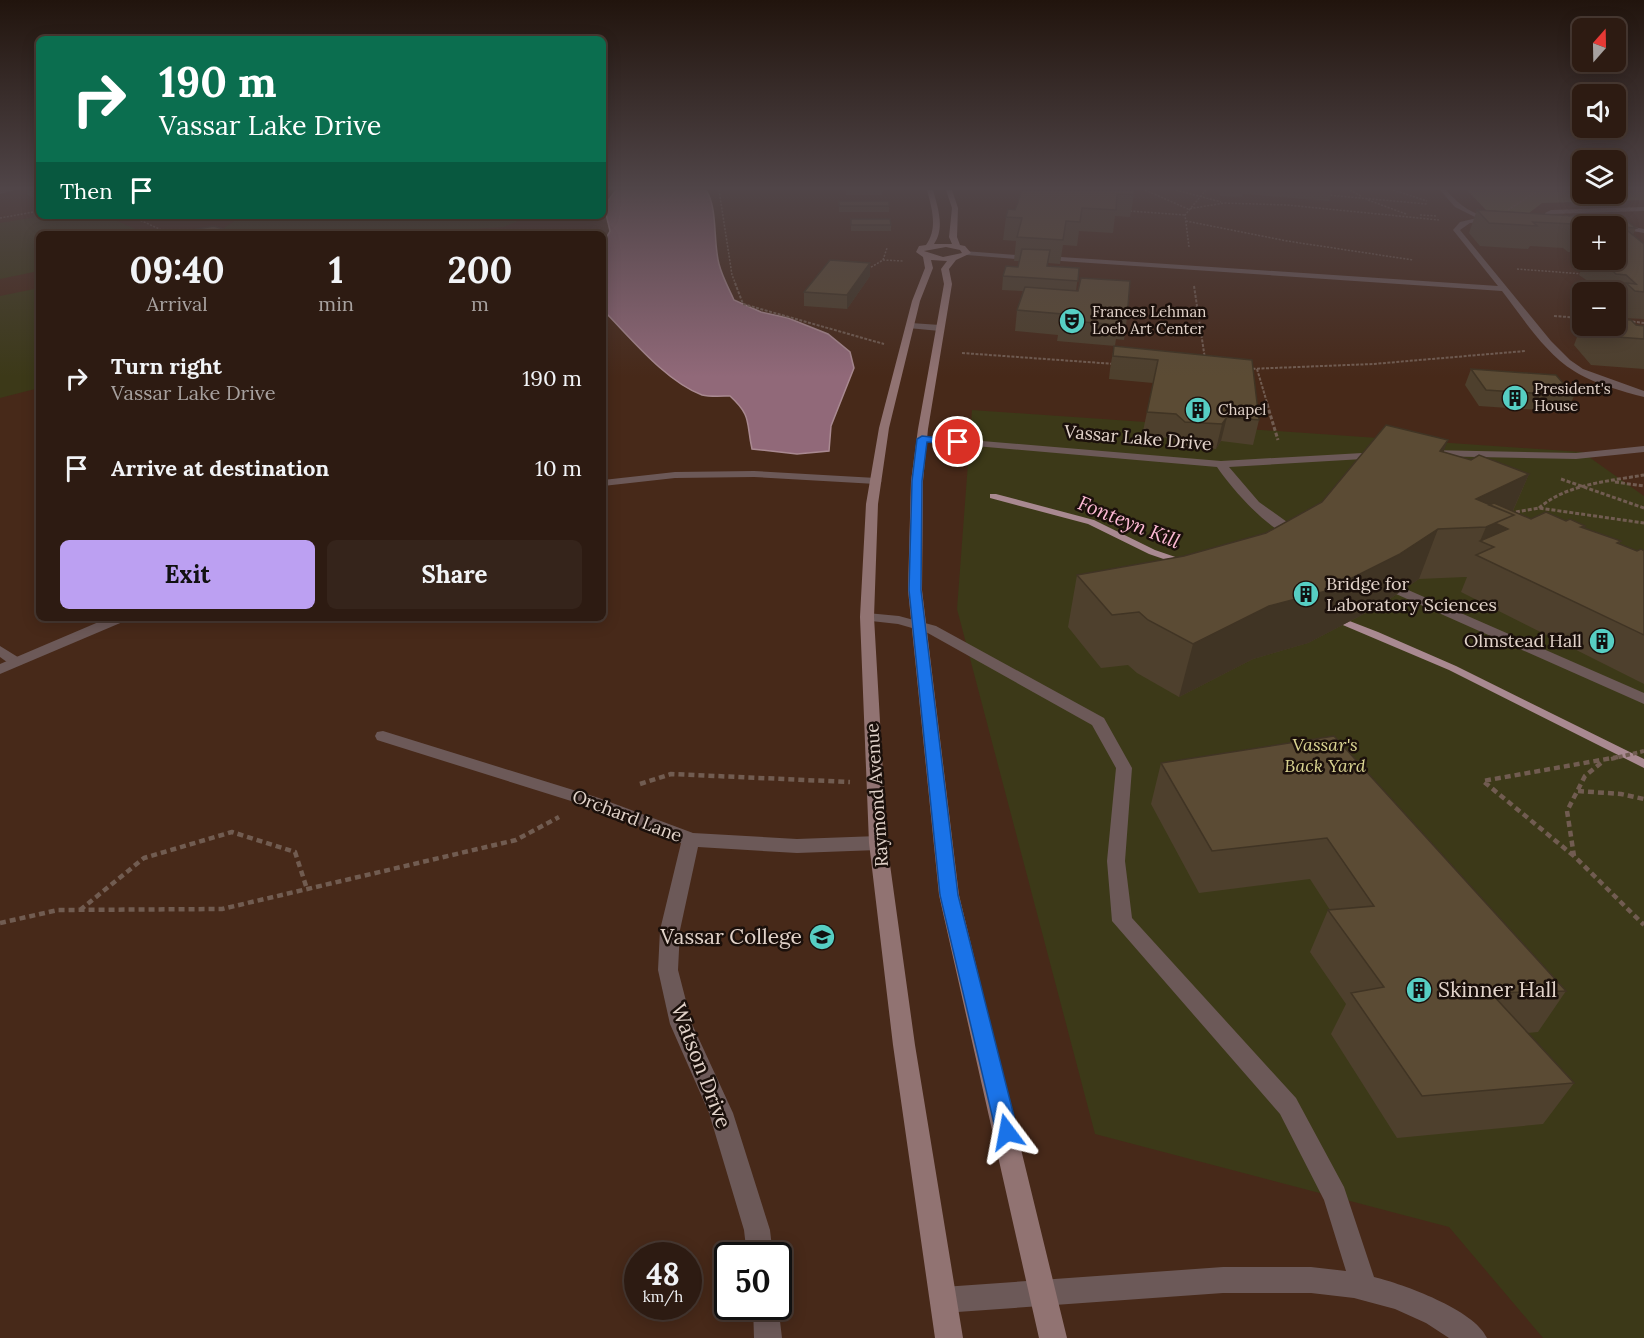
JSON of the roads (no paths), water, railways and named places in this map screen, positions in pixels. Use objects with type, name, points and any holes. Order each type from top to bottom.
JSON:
[{"type":"main road","name":"Raymond Avenue","points":[[928,252],[929,268],[916,301],[884,428],[873,504],[867,617],[879,843],[904,1045],[949,1338]]},
{"type":"main road","points":[[933,252],[954,258]]},
{"type":"main road","points":[[967,253],[954,258],[945,269],[948,284],[922,439],[917,481],[915,579],[918,624],[949,895],[1045,1295],[1053,1338]]},
{"type":"street","points":[[1475,252],[1548,343],[1567,362],[1580,371],[1644,394]]},
{"type":"street","points":[[967,253],[1016,256]]},
{"type":"street","points":[[1061,260],[1505,289]]},
{"type":"street","points":[[910,327],[940,328]]},
{"type":"street","name":"Vassar Lake Drive","points":[[922,439],[1221,464],[1231,481],[1252,505],[1310,543]]},
{"type":"street","points":[[1420,453],[1553,457],[1608,454],[1644,449]]},
{"type":"street","points":[[1221,464],[1388,455]]},
{"type":"street","points":[[606,483],[675,475],[754,474],[876,481]]},
{"type":"street","points":[[1372,578],[1644,699]]},
{"type":"street","points":[[867,617],[918,624],[932,629],[1098,722],[1124,768],[1116,861],[1122,921],[1288,1106],[1335,1196],[1364,1287]]},
{"type":"street","points":[[0,669],[113,621]]},
{"type":"street","points":[[0,650],[16,662]]},
{"type":"street","name":"Orchard Lane","points":[[383,736],[593,802],[691,840],[797,846],[879,843]]},
{"type":"street","name":"Watson Drive","points":[[691,840],[670,930],[668,970],[681,1024],[721,1113],[757,1230],[758,1242]]},
{"type":"street","points":[[943,1300],[1045,1295],[1246,1278],[1299,1279],[1364,1287],[1391,1294],[1443,1316],[1473,1338]]},
{"type":"street","points":[[767,1320],[768,1338]]},
{"type":"waterway","name":"Fonteyn Kill","points":[[993,496],[1091,522],[1152,552],[1184,563]]},
{"type":"waterway","name":"Fonteyn Kill","points":[[1334,618],[1453,668],[1644,764]]},
{"type":"place","name":"Frances Lehman Loeb Art Center","points":[[1072,321]]},
{"type":"place","name":"President's House","points":[[1515,398]]},
{"type":"place","name":"Chapel","points":[[1198,410]]},
{"type":"place","name":"Bridge for Laboratory Sciences","points":[[1306,594]]},
{"type":"place","name":"Olmstead Hall","points":[[1602,641]]},
{"type":"place","name":"Vassar College","points":[[822,937]]},
{"type":"place","name":"Skinner Hall","points":[[1419,990]]},
{"type":"park label","name":"Vassar's Back Yard","points":[[1325,756]]}]
